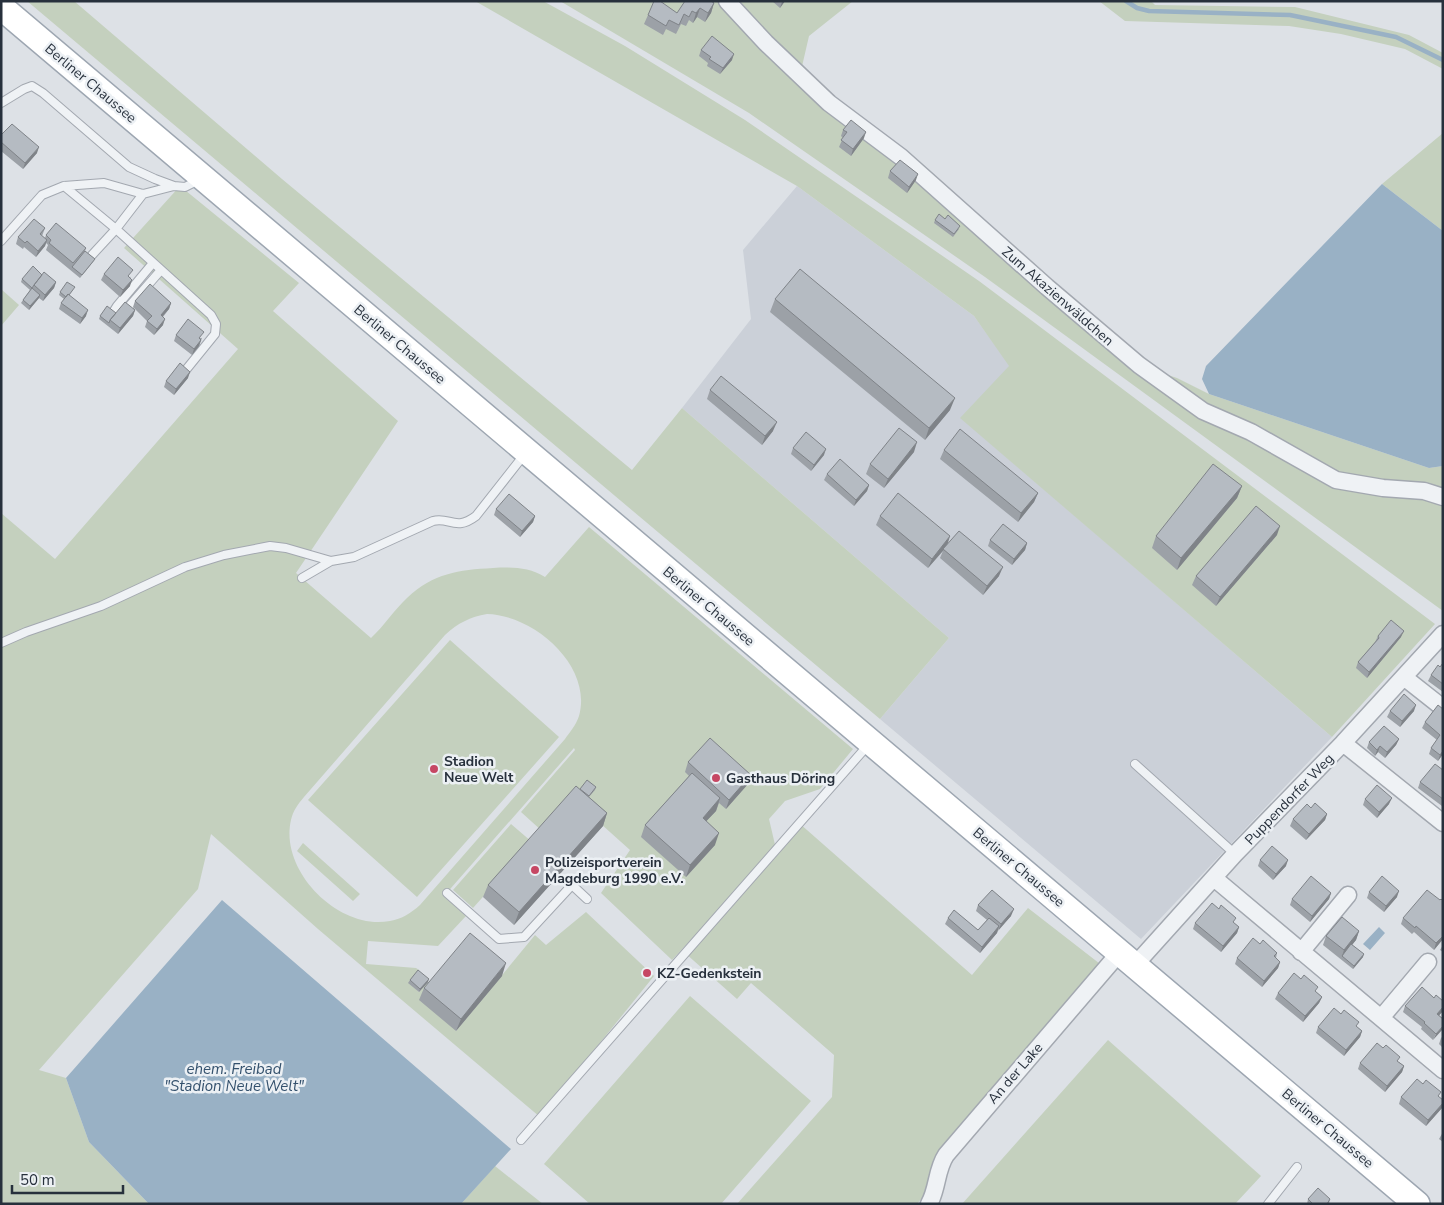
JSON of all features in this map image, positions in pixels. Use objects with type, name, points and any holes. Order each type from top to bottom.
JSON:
[{"type":"main road","name":"Berliner Chaussee","points":[[1,7],[1417,1204]]},
{"type":"street","name":"Zum Akazienwäldchen","points":[[727,1],[766,43],[830,103],[901,158],[1138,365],[1203,411],[1251,432],[1336,480],[1383,488],[1424,492],[1443,497]]},
{"type":"street","name":"Puppendorfer Weg","points":[[1127,959],[1214,878],[1405,678],[1443,634]]},
{"type":"street","points":[[1405,678],[1443,708]]},
{"type":"street","points":[[1343,744],[1443,823]]},
{"type":"street","points":[[1214,878],[1443,1070]]},
{"type":"street","points":[[1301,952],[1348,895]]},
{"type":"street","name":"An der Lake","points":[[928,1204],[946,1155],[1127,959]]},
{"type":"street","points":[[1381,1018],[1428,962]]},
{"type":"lane","points":[[1,103],[24,88],[32,86],[43,93],[129,167],[174,186],[184,187],[191,184],[199,175]]},
{"type":"lane","points":[[1,242],[42,195],[64,186],[104,183],[143,194],[174,186]]},
{"type":"lane","points":[[64,186],[116,229],[211,315],[216,324],[214,334],[185,371]]},
{"type":"lane","points":[[92,255],[116,229],[143,194]]},
{"type":"lane","points":[[112,314],[116,306],[153,262]]},
{"type":"lane","points":[[126,310],[161,270]]},
{"type":"lane","points":[[1,643],[26,632],[107,604],[185,567],[224,555],[270,546],[286,548],[331,560],[354,557],[437,520],[454,524],[467,522],[476,516],[527,451]]},
{"type":"lane","points":[[302,578],[331,560]]},
{"type":"lane","points":[[521,1140],[870,742]]},
{"type":"lane","points":[[1135,764],[1235,854]]},
{"type":"lane","points":[[447,893],[499,939],[524,937],[572,885],[587,899]]},
{"type":"lane","points":[[1268,1204],[1297,1167]]},
{"type":"shaded area","points":[[797,186],[974,316],[1010,366],[961,418],[1332,737],[1141,939],[880,719],[949,638],[682,408],[751,319],[743,250]]},
{"type":"green space","points":[[27,1],[74,1],[282,179],[632,470],[682,408],[949,638],[880,719]]},
{"type":"green space","points":[[475,1],[543,1],[625,46],[745,120],[979,281],[1435,624],[1332,737],[960,418],[1009,366],[974,316],[797,186]]},
{"type":"green space","points":[[560,1],[853,1],[809,36],[800,75],[1138,365],[1177,378],[1209,394],[1429,468],[1443,466],[1443,611],[985,277],[749,113]]},
{"type":"green space","points":[[1099,1],[1151,1],[1155,5],[1295,7],[1409,35],[1443,53],[1443,69],[1405,49],[1341,34],[1289,26],[1125,21]]},
{"type":"green space","points":[[1443,133],[1443,231],[1382,184]]},
{"type":"green space","points":[[180,186],[299,283],[273,311],[398,421],[296,573],[371,638],[402,603],[417,590],[447,574],[493,568],[520,568],[545,577],[589,527],[853,749],[820,789],[785,801],[769,819],[776,849],[799,823],[972,975],[1028,908],[1104,967],[946,1155],[928,1204],[922,1198],[917,1204],[737,1204],[832,1097],[834,1055],[751,983],[737,999],[685,953],[762,864],[672,960],[601,893],[630,850],[572,798],[542,831],[521,812],[575,750],[574,748],[444,896],[466,916],[438,946],[368,941],[366,964],[416,968],[419,970],[409,983],[419,992],[428,982],[432,985],[456,1031],[535,935],[546,945],[586,912],[654,976],[540,1117],[318,929],[211,834],[198,889],[39,1070],[66,1078],[89,1142],[149,1204],[1,1204],[1,513],[55,559],[238,349],[124,248]],"holes":[[[487,614],[523,623],[540,634],[556,647],[568,662],[577,679],[581,697],[579,716],[575,725],[565,739],[420,905],[402,917],[390,921],[371,922],[351,917],[333,907],[317,893],[304,877],[294,859],[290,839],[291,820],[296,808],[445,635],[464,621],[475,617]]]},
{"type":"green space","points":[[1,289],[19,305],[1,326]]},
{"type":"green space","name":"Stadion Neue Welt","points":[[450,640],[559,737],[417,897],[308,800]]},
{"type":"green space","points":[[511,824],[532,842],[473,908],[453,890]]},
{"type":"green space","points":[[303,843],[360,894],[353,901],[297,851]]},
{"type":"green space","points":[[690,996],[811,1101],[721,1204],[590,1204],[544,1164]]},
{"type":"green space","points":[[1108,1040],[1261,1176],[1235,1204],[962,1204]]},
{"type":"green space","points":[[495,1166],[543,1204],[461,1204]]},
{"type":"water","points":[[1382,184],[1443,231],[1443,466],[1429,468],[1209,394],[1202,379],[1206,366]]},
{"type":"water","name":"ehem. Freibad \"Stadion Neue Welt\"","points":[[222,900],[511,1149],[461,1204],[149,1204],[89,1142],[66,1078]]},
{"type":"water","points":[[1379,927],[1385,933],[1370,950],[1363,944]]},
{"type":"building","points":[[654,1],[660,1],[677,13],[685,1],[711,1],[714,3],[708,13],[700,8],[696,13],[692,11],[689,17],[684,14],[679,25],[669,20],[666,26],[648,15]]},
{"type":"building","points":[[712,36],[734,54],[723,68],[709,59],[711,57],[701,50]]},
{"type":"building","points":[[851,120],[866,132],[853,149],[841,140],[847,132],[843,130]]},
{"type":"building","points":[[12,124],[39,147],[25,163],[1,142],[1,135]]},
{"type":"building","points":[[900,160],[918,174],[909,187],[890,171]]},
{"type":"building","points":[[939,214],[945,219],[948,215],[960,226],[954,234],[935,220]]},
{"type":"building","points":[[34,219],[45,228],[40,234],[47,240],[38,251],[27,241],[25,243],[18,237]]},
{"type":"building","points":[[56,223],[86,248],[73,263],[49,243],[51,240],[46,235]]},
{"type":"building","points":[[85,251],[95,259],[82,275],[72,267]]},
{"type":"building","points":[[118,257],[133,270],[128,276],[132,280],[123,290],[104,274]]},
{"type":"building","points":[[33,266],[42,275],[32,288],[22,279]]},
{"type":"building","points":[[800,269],[955,398],[929,428],[775,299]]},
{"type":"building","points":[[44,272],[56,282],[45,295],[34,285]]},
{"type":"building","points":[[67,282],[75,287],[66,297],[60,292]]},
{"type":"building","points":[[150,284],[171,303],[161,315],[165,319],[157,329],[147,321],[152,316],[135,301]]},
{"type":"building","points":[[32,288],[40,295],[30,306],[23,300]]},
{"type":"building","points":[[68,294],[88,310],[82,318],[61,303]]},
{"type":"building","points":[[125,302],[135,310],[120,328],[110,320]]},
{"type":"building","points":[[107,306],[116,313],[109,323],[100,316]]},
{"type":"building","points":[[188,319],[204,332],[194,349],[176,335]]},
{"type":"building","points":[[180,363],[190,372],[176,389],[166,381]]},
{"type":"building","points":[[721,376],[777,422],[765,436],[710,390]]},
{"type":"building","points":[[899,428],[917,442],[888,479],[870,464]]},
{"type":"building","points":[[960,429],[1038,493],[1021,513],[944,450]]},
{"type":"building","points":[[806,432],[826,449],[814,465],[793,448]]},
{"type":"building","points":[[840,459],[869,485],[856,500],[827,474]]},
{"type":"building","points":[[1213,464],[1242,486],[1181,558],[1156,536]]},
{"type":"building","points":[[898,493],[950,536],[932,559],[880,516]]},
{"type":"building","points":[[509,494],[535,516],[522,531],[496,509]]},
{"type":"building","points":[[1256,506],[1280,526],[1220,597],[1196,576]]},
{"type":"building","points":[[1003,524],[1027,543],[1014,559],[990,540]]},
{"type":"building","points":[[959,531],[1003,567],[987,586],[943,549]]},
{"type":"building","points":[[1391,620],[1404,631],[1369,672],[1358,662],[1379,638],[1378,636]]},
{"type":"building","points":[[1443,663],[1443,684],[1431,675],[1438,665],[1440,667]]},
{"type":"building","points":[[1404,694],[1416,705],[1402,721],[1390,711]]},
{"type":"building","points":[[1438,705],[1443,709],[1443,751],[1440,755],[1431,748],[1440,735],[1425,722]]},
{"type":"building","points":[[1384,726],[1399,739],[1387,752],[1380,746],[1377,750],[1369,742]]},
{"type":"building","name":"Gasthaus Döring","points":[[710,738],[751,775],[729,800],[688,762]]},
{"type":"building","points":[[1435,764],[1443,770],[1443,799],[1420,782]]},
{"type":"building","points":[[692,773],[720,798],[703,818],[719,833],[690,865],[645,825]]},
{"type":"building","points":[[587,780],[596,787],[589,796],[580,789]]},
{"type":"building","points":[[1377,785],[1392,798],[1379,812],[1365,799]]},
{"type":"building","name":"Polizeisportverein Magdeburg 1990 e.V.","points":[[576,786],[607,813],[519,912],[488,885]]},
{"type":"building","points":[[1315,803],[1327,814],[1309,834],[1293,819],[1307,804],[1311,808]]},
{"type":"building","points":[[1272,846],[1288,860],[1276,874],[1260,860]]},
{"type":"building","points":[[1311,876],[1331,893],[1312,916],[1292,899]]},
{"type":"building","points":[[1382,876],[1399,891],[1386,906],[1369,892]]},
{"type":"building","points":[[992,890],[1014,909],[1001,924],[978,905]]},
{"type":"building","points":[[1427,890],[1443,901],[1443,936],[1436,943],[1403,918]]},
{"type":"building","points":[[1212,903],[1219,909],[1221,905],[1236,918],[1233,922],[1239,927],[1223,946],[1195,923]]},
{"type":"building","points":[[954,910],[978,930],[989,918],[999,926],[982,947],[948,918]]},
{"type":"building","points":[[1342,917],[1359,931],[1344,950],[1326,936]]},
{"type":"building","points":[[470,933],[506,963],[461,1019],[424,988]]},
{"type":"building","points":[[1253,938],[1260,944],[1263,940],[1277,953],[1274,956],[1280,962],[1264,981],[1237,958]]},
{"type":"building","points":[[1351,944],[1364,954],[1354,966],[1342,956]]},
{"type":"building","points":[[418,970],[429,979],[420,989],[410,980]]},
{"type":"building","points":[[1294,973],[1301,979],[1304,975],[1318,987],[1315,991],[1322,997],[1305,1016],[1278,993]]},
{"type":"building","points":[[1422,987],[1434,998],[1436,995],[1443,1001],[1443,1007],[1437,1014],[1443,1019],[1443,1026],[1436,1034],[1425,1022],[1405,1006]]},
{"type":"building","points":[[1334,1008],[1341,1014],[1344,1010],[1359,1022],[1356,1026],[1362,1031],[1346,1050],[1318,1027]]},
{"type":"building","points":[[1377,1043],[1383,1048],[1386,1045],[1400,1057],[1397,1061],[1404,1066],[1387,1086],[1360,1063]]},
{"type":"building","points":[[1417,1079],[1423,1084],[1426,1080],[1441,1092],[1438,1096],[1443,1100],[1443,1103],[1428,1120],[1401,1097]]},
{"type":"building","points":[[1318,1188],[1330,1199],[1327,1204],[1313,1204],[1308,1199]]},
{"type":"waterway","points":[[1126,1],[1137,8],[1149,11],[1290,15],[1396,37],[1443,60]]},
{"type":"place","name":"Stadion Neue Welt","points":[[434,769]]},
{"type":"place","name":"Gasthaus Döring","points":[[716,778]]},
{"type":"place","name":"Polizeisportverein Magdeburg 1990 e.V.","points":[[535,870]]},
{"type":"place","name":"KZ-Gedenkstein","points":[[647,973]]}]
